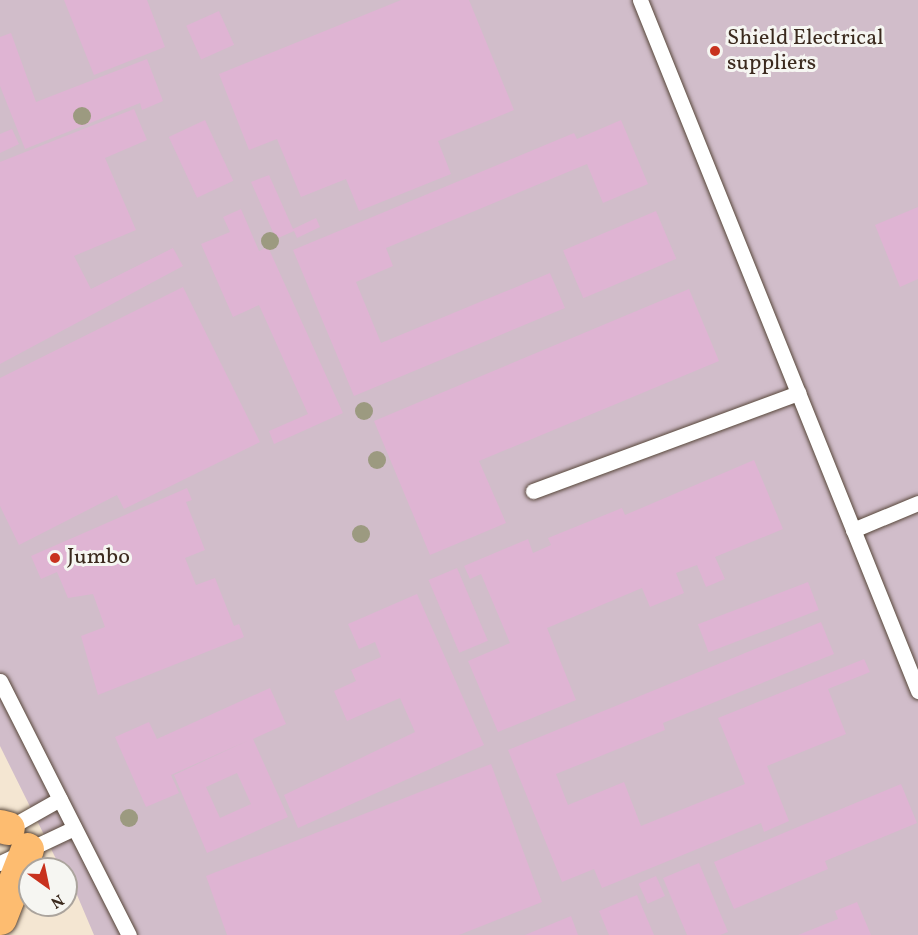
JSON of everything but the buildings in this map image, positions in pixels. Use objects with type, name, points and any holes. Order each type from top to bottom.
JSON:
[{"type":"main road","points":[[0,918],[7,840]]},
{"type":"lane","points":[[640,0],[918,691]]},
{"type":"lane","points":[[532,491],[798,393]]},
{"type":"lane","points":[[853,530],[918,503]]},
{"type":"lane","points":[[0,681],[129,935]]},
{"type":"lane","points":[[7,840],[60,800]]},
{"type":"lane","points":[[7,840],[74,828]]},
{"type":"shaded area","points":[[0,0],[918,0],[918,935],[94,935],[78,897],[78,857],[55,857],[0,746]]},
{"type":"place","name":"Shield Electrical suppliers","points":[[715,51]]},
{"type":"place","name":"Jumbo","points":[[55,558]]}]
